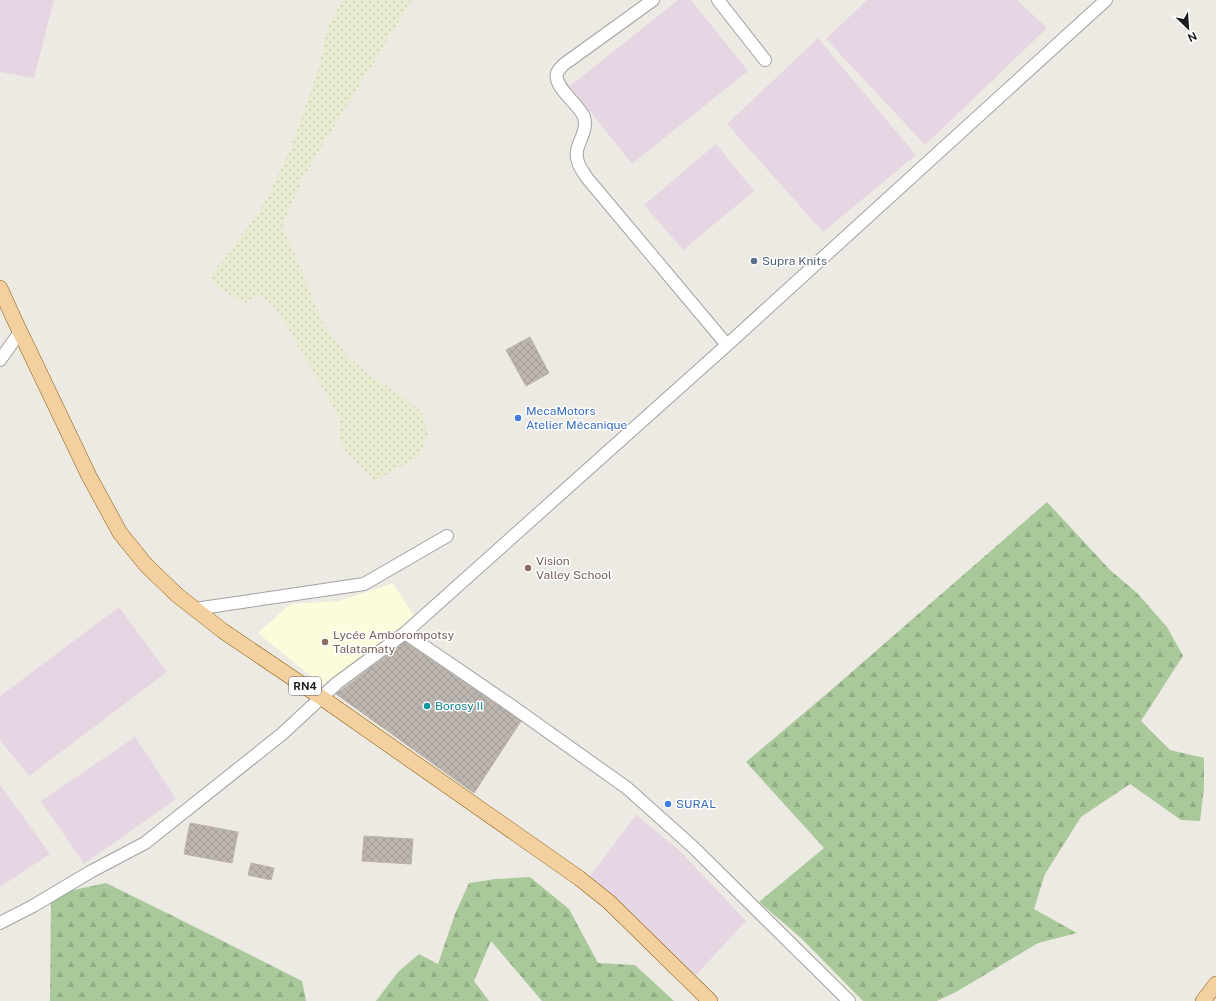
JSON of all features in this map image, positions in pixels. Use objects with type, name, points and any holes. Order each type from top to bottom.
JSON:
[{"type":"main road","name":"RN4","points":[[0,288],[89,476],[120,533],[146,565],[177,595],[223,631],[322,698],[580,878],[609,902],[710,1001]]},
{"type":"main road","points":[[1203,1001],[1216,984]]},
{"type":"street","points":[[653,0],[563,65],[557,72],[557,79],[562,88],[584,116],[586,128],[576,151],[578,162],[587,178],[727,345]]},
{"type":"street","points":[[718,0],[765,60]]},
{"type":"street","points":[[0,923],[144,843],[282,734],[349,673],[405,633],[727,345],[1106,0]]},
{"type":"street","points":[[0,360],[20,332]]},
{"type":"street","points":[[196,609],[364,584],[447,536]]},
{"type":"street","points":[[405,633],[509,704],[627,788],[693,847],[849,1001]]},
{"type":"shaded area","points":[[0,0],[54,0],[34,78],[0,72]]},
{"type":"shaded area","points":[[345,0],[412,0],[304,175],[282,227],[324,326],[349,358],[375,379],[406,399],[421,412],[429,434],[418,457],[375,481],[345,451],[339,438],[339,418],[276,308],[259,294],[245,303],[221,290],[209,277],[229,254],[267,199],[294,140],[320,64],[328,25],[342,2]]},
{"type":"shaded area","points":[[678,0],[691,0],[748,71],[632,164],[570,86]]},
{"type":"shaded area","points":[[867,0],[1017,0],[1047,28],[925,145],[826,39]]},
{"type":"shaded area","points":[[818,38],[916,155],[823,232],[727,124]]},
{"type":"shaded area","points":[[716,144],[754,191],[683,250],[644,205]]},
{"type":"shaded area","name":"Lycée Amborompotsy Talatamaty","points":[[393,583],[415,618],[322,685],[258,633],[290,604],[339,601]]},
{"type":"shaded area","points":[[119,607],[167,672],[29,776],[0,740],[0,696]]},
{"type":"shaded area","points":[[135,737],[176,799],[84,864],[41,801]]},
{"type":"shaded area","points":[[0,785],[50,854],[0,887]]},
{"type":"shaded area","points":[[636,815],[678,849],[746,921],[695,976],[588,879]]},
{"type":"green space","points":[[1047,502],[1110,570],[1137,593],[1167,627],[1183,656],[1141,721],[1170,750],[1204,758],[1204,788],[1200,821],[1181,820],[1130,784],[1081,817],[1045,874],[1034,909],[1077,933],[1038,943],[956,992],[937,1001],[863,1001],[801,938],[759,902],[824,848],[746,762]]},
{"type":"green space","points":[[530,877],[569,909],[598,963],[635,965],[674,1001],[542,1001],[491,941],[474,981],[489,1001],[376,1001],[398,972],[419,954],[438,964],[455,914],[469,883],[495,879]]},
{"type":"green space","points":[[106,883],[302,981],[306,1001],[50,1001],[51,895]]},
{"type":"building","points":[[530,337],[549,373],[526,386],[506,350]]},
{"type":"building","name":"Borosy II","points":[[405,642],[521,721],[474,793],[336,694]]},
{"type":"building","points":[[190,823],[238,832],[232,863],[184,854]]},
{"type":"building","points":[[364,836],[413,839],[411,864],[362,861]]},
{"type":"building","points":[[251,863],[274,868],[271,880],[248,875]]},
{"type":"place","name":"Supra Knits","points":[[754,261]]},
{"type":"place","name":"MecaMotors Atelier Mécanique","points":[[518,418]]},
{"type":"place","name":"Vision Valley School","points":[[528,568]]},
{"type":"place","name":"Lycée Amborompotsy Talatamaty","points":[[325,642]]},
{"type":"place","name":"Borosy II","points":[[427,706]]},
{"type":"place","name":"SURAL","points":[[668,804]]}]
